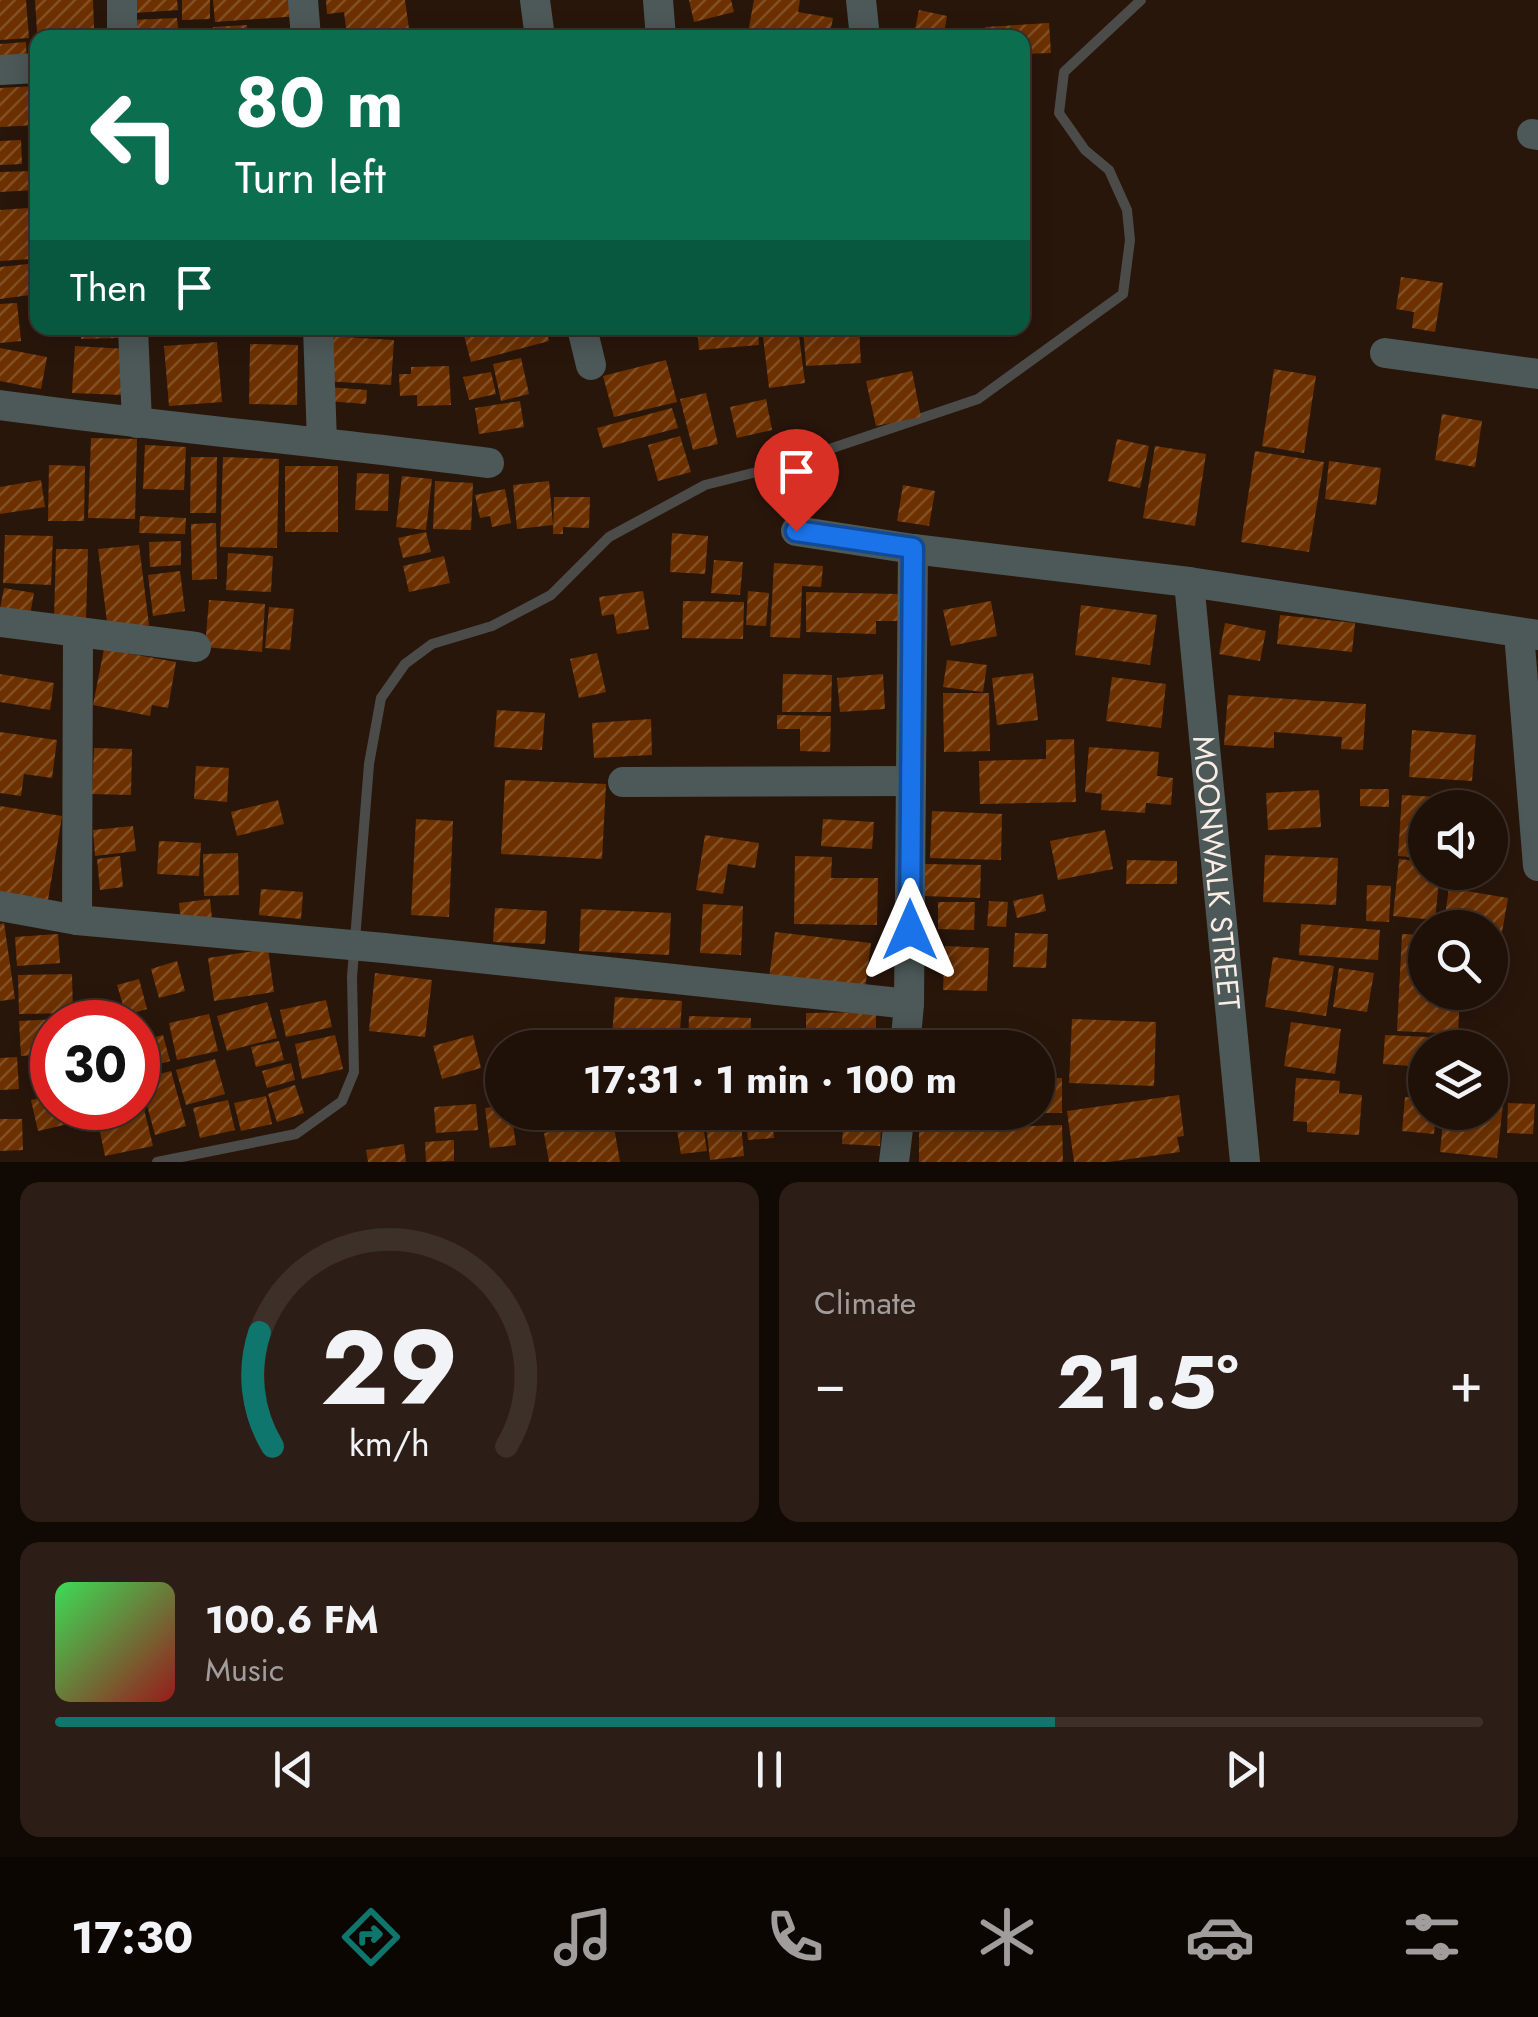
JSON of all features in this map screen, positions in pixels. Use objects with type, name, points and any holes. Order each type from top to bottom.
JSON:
[{"type":"street","points":[[122,0],[122,30]]},
{"type":"street","points":[[303,0],[305,30]]},
{"type":"street","points":[[535,0],[539,30]]},
{"type":"street","points":[[658,0],[660,30]]},
{"type":"street","points":[[861,0],[864,30]]},
{"type":"street","points":[[0,70],[30,68]]},
{"type":"street","points":[[133,335],[137,424]]},
{"type":"street","points":[[318,335],[322,442]]},
{"type":"street","points":[[584,335],[590,365]]},
{"type":"street","points":[[1385,353],[1538,374]]},
{"type":"street","points":[[0,406],[488,462]]},
{"type":"street","points":[[796,531],[1189,582],[1529,634],[1538,866]]},
{"type":"street","points":[[907,1030],[913,548]]},
{"type":"street","name":"MOONWALK STREET","points":[[1189,582],[1245,1162]]},
{"type":"street","points":[[0,622],[196,647]]},
{"type":"street","points":[[77,920],[78,634]]},
{"type":"street","points":[[623,782],[911,781]]},
{"type":"street","points":[[0,906],[77,920],[909,1004]]},
{"type":"street","points":[[894,1162],[898,1130]]},
{"type":"building","points":[[0,0],[26,0],[29,38],[0,40]]},
{"type":"building","points":[[35,0],[93,0],[94,28],[37,30]]},
{"type":"building","points":[[134,0],[177,0],[178,10],[134,13]]},
{"type":"building","points":[[182,0],[210,0],[210,19],[182,20]]},
{"type":"building","points":[[213,0],[298,0],[300,16],[215,22]]},
{"type":"building","points":[[326,0],[405,0],[409,29],[346,30],[344,12],[327,14]]},
{"type":"building","points":[[689,0],[731,0],[734,12],[694,22]]},
{"type":"building","points":[[754,0],[800,0],[798,12],[833,18],[831,30],[748,30]]},
{"type":"building","points":[[919,10],[947,16],[944,30],[915,30]]},
{"type":"building","points":[[177,18],[178,30],[132,30],[131,20]]},
{"type":"building","points":[[1049,23],[1051,53],[1030,54],[1030,30],[985,27]]},
{"type":"building","points":[[247,25],[247,30],[213,30],[213,27]]},
{"type":"building","points":[[26,42],[27,64],[0,66],[0,44]]},
{"type":"building","points":[[30,86],[30,125],[0,127],[0,88]]},
{"type":"building","points":[[21,140],[22,164],[0,165],[0,141]]},
{"type":"building","points":[[30,171],[30,190],[0,192],[0,172]]},
{"type":"building","points":[[28,208],[30,259],[0,261],[0,210]]},
{"type":"building","points":[[30,264],[30,295],[0,299],[0,267]]},
{"type":"building","points":[[1401,277],[1443,283],[1435,332],[1412,328],[1414,312],[1396,309]]},
{"type":"building","points":[[17,303],[21,341],[0,343],[0,304]]},
{"type":"building","points":[[81,335],[122,335],[122,338],[81,339]]},
{"type":"building","points":[[464,335],[548,335],[549,341],[471,362]]},
{"type":"building","points":[[698,335],[758,335],[759,345],[699,350]]},
{"type":"building","points":[[763,335],[799,335],[805,383],[769,388]]},
{"type":"building","points":[[804,335],[859,335],[861,363],[806,366]]},
{"type":"building","points":[[327,336],[394,340],[391,385],[324,381]]},
{"type":"building","points":[[217,342],[222,402],[169,406],[164,346]]},
{"type":"building","points":[[250,344],[298,345],[297,405],[249,404]]},
{"type":"building","points":[[75,346],[127,349],[124,395],[72,393]]},
{"type":"building","points":[[0,348],[47,357],[41,389],[0,381]]},
{"type":"building","points":[[521,358],[529,394],[501,401],[493,364]]},
{"type":"building","points":[[666,360],[677,402],[614,417],[603,376]]},
{"type":"building","points":[[449,366],[451,405],[417,406],[417,395],[400,396],[399,374],[411,374],[411,367]]},
{"type":"building","points":[[1274,369],[1316,376],[1304,453],[1262,446]]},
{"type":"building","points":[[912,371],[921,417],[876,426],[866,381]]},
{"type":"building","points":[[491,372],[496,394],[469,400],[463,377]]},
{"type":"building","points":[[328,387],[367,390],[366,404],[326,401]]},
{"type":"building","points":[[706,393],[718,444],[693,450],[680,399]]},
{"type":"building","points":[[766,399],[772,430],[737,438],[730,407]]},
{"type":"building","points":[[520,401],[524,427],[479,434],[475,408]]},
{"type":"building","points":[[672,408],[678,428],[603,448],[597,428]]},
{"type":"building","points":[[1442,414],[1482,421],[1475,467],[1435,460]]},
{"type":"building","points":[[680,436],[691,472],[658,481],[648,445]]},
{"type":"building","points":[[91,438],[137,439],[135,519],[88,518]]},
{"type":"building","points":[[1117,439],[1149,446],[1140,488],[1108,481]]},
{"type":"building","points":[[145,445],[186,447],[184,490],[143,489]]},
{"type":"building","points":[[1155,446],[1206,454],[1195,526],[1143,518]]},
{"type":"building","points":[[1255,451],[1324,462],[1309,552],[1241,542]]},
{"type":"building","points":[[191,457],[217,457],[216,513],[190,513]]},
{"type":"building","points":[[223,457],[279,459],[277,548],[220,547]]},
{"type":"building","points":[[1329,461],[1381,468],[1376,505],[1325,499]]},
{"type":"building","points":[[49,465],[85,466],[84,521],[48,521]]},
{"type":"building","points":[[285,466],[338,466],[338,532],[285,532]]},
{"type":"building","points":[[357,473],[389,474],[388,511],[355,510]]},
{"type":"building","points":[[402,476],[432,479],[426,530],[396,527]]},
{"type":"building","points":[[41,480],[45,507],[0,514],[0,487]]},
{"type":"building","points":[[435,481],[473,483],[471,530],[433,529]]},
{"type":"building","points":[[549,481],[553,525],[517,529],[513,485]]},
{"type":"building","points":[[903,485],[935,491],[929,526],[897,521]]},
{"type":"building","points":[[505,489],[511,523],[492,527],[490,516],[480,518],[475,495]]},
{"type":"building","points":[[554,497],[590,497],[589,528],[563,527],[563,534],[553,534]]},
{"type":"building","points":[[140,516],[186,518],[185,534],[139,533]]},
{"type":"building","points":[[216,523],[217,579],[192,580],[191,524]]},
{"type":"building","points":[[426,532],[431,552],[403,558],[398,538]]},
{"type":"building","points":[[672,533],[708,536],[705,574],[670,572]]},
{"type":"building","points":[[5,535],[53,536],[51,585],[3,583]]},
{"type":"building","points":[[181,541],[181,565],[150,567],[149,542]]},
{"type":"building","points":[[139,545],[149,625],[108,630],[98,549]]},
{"type":"building","points":[[56,549],[88,549],[86,619],[54,619]]},
{"type":"building","points":[[228,553],[273,556],[271,592],[226,590]]},
{"type":"building","points":[[444,556],[450,583],[409,592],[403,566]]},
{"type":"building","points":[[714,560],[743,562],[740,595],[711,593]]},
{"type":"building","points":[[774,563],[823,566],[821,587],[802,586],[800,638],[770,637]]},
{"type":"building","points":[[180,571],[185,611],[153,616],[148,575]]},
{"type":"building","points":[[4,588],[34,593],[30,615],[0,609]]},
{"type":"building","points":[[643,591],[649,629],[617,634],[614,614],[602,616],[599,597]]},
{"type":"building","points":[[748,591],[769,593],[766,626],[746,625]]},
{"type":"building","points":[[806,592],[898,594],[898,621],[876,621],[876,634],[806,632]]},
{"type":"building","points":[[209,600],[265,604],[262,652],[205,647]]},
{"type":"building","points":[[683,601],[744,602],[743,639],[682,638]]},
{"type":"building","points":[[991,601],[997,636],[951,646],[943,610]]},
{"type":"building","points":[[1081,605],[1157,615],[1150,665],[1075,655]]},
{"type":"building","points":[[269,607],[294,609],[290,650],[265,648]]},
{"type":"building","points":[[1280,615],[1355,623],[1352,652],[1277,644]]},
{"type":"building","points":[[1225,623],[1266,631],[1260,661],[1219,654]]},
{"type":"building","points":[[104,649],[176,662],[168,708],[152,705],[150,716],[93,705]]},
{"type":"building","points":[[597,653],[606,692],[579,698],[570,659]]},
{"type":"building","points":[[947,660],[987,665],[983,692],[943,687]]},
{"type":"building","points":[[1033,673],[1038,720],[997,725],[992,678]]},
{"type":"building","points":[[0,674],[54,683],[50,710],[0,702]]},
{"type":"building","points":[[783,674],[832,675],[831,712],[782,712]]},
{"type":"building","points":[[883,674],[885,709],[840,712],[837,678]]},
{"type":"building","points":[[1112,677],[1166,684],[1161,728],[1106,721]]},
{"type":"building","points":[[943,693],[989,693],[990,751],[944,752]]},
{"type":"building","points":[[1228,695],[1366,704],[1363,750],[1341,749],[1342,737],[1274,732],[1274,748],[1224,745]]},
{"type":"building","points":[[497,710],[545,713],[542,750],[494,747]]},
{"type":"building","points":[[777,715],[831,716],[830,752],[800,751],[800,729],[777,729]]},
{"type":"building","points":[[651,719],[652,755],[594,758],[592,723]]},
{"type":"building","points":[[1412,730],[1476,735],[1472,781],[1409,777]]},
{"type":"building","points":[[0,732],[57,740],[52,778],[24,774],[21,796],[0,793]]},
{"type":"building","points":[[1074,739],[1076,802],[980,804],[979,761],[1046,759],[1046,740]]},
{"type":"building","points":[[1089,747],[1159,752],[1157,776],[1173,778],[1171,805],[1146,803],[1145,813],[1101,810],[1102,794],[1085,792]]},
{"type":"building","points":[[94,748],[132,749],[131,795],[92,794]]},
{"type":"building","points":[[196,766],[229,768],[227,802],[194,799]]},
{"type":"building","points":[[505,780],[606,784],[602,859],[501,854]]},
{"type":"building","points":[[1360,789],[1389,789],[1389,807],[1360,806]]},
{"type":"building","points":[[1319,790],[1321,827],[1268,830],[1266,793]]},
{"type":"building","points":[[1402,795],[1408,795],[1408,857],[1398,856]]},
{"type":"building","points":[[278,800],[284,824],[237,836],[231,812]]},
{"type":"building","points":[[0,806],[62,816],[48,900],[0,893]]},
{"type":"building","points":[[932,811],[1002,814],[1001,860],[930,858]]},
{"type":"building","points":[[416,819],[453,821],[449,917],[411,915]]},
{"type":"building","points":[[823,819],[874,822],[872,849],[821,846]]},
{"type":"building","points":[[133,826],[136,851],[95,856],[93,830]]},
{"type":"building","points":[[1105,830],[1113,869],[1058,880],[1050,841]]},
{"type":"building","points":[[705,835],[759,843],[755,868],[728,864],[723,894],[696,890]]},
{"type":"building","points":[[159,841],[201,843],[199,876],[157,874]]},
{"type":"building","points":[[238,853],[239,895],[204,896],[203,854]]},
{"type":"building","points":[[1265,855],[1338,858],[1336,905],[1263,902]]},
{"type":"building","points":[[120,856],[123,887],[100,890],[97,859]]},
{"type":"building","points":[[795,856],[832,857],[831,878],[878,878],[877,925],[794,924]]},
{"type":"building","points":[[1399,859],[1408,860],[1408,890],[1438,890],[1436,910],[1408,910],[1408,917],[1393,916]]},
{"type":"building","points":[[1127,860],[1177,861],[1177,884],[1126,884]]},
{"type":"building","points":[[924,864],[981,865],[980,898],[923,896]]},
{"type":"building","points":[[1367,885],[1391,886],[1389,922],[1366,921]]},
{"type":"building","points":[[261,889],[303,892],[301,919],[259,915]]},
{"type":"building","points":[[1449,890],[1508,898],[1506,910],[1446,910]]},
{"type":"building","points":[[1043,894],[1046,911],[1017,918],[1013,901]]},
{"type":"building","points":[[210,899],[212,919],[181,923],[179,903]]},
{"type":"building","points":[[989,901],[1008,902],[1006,927],[987,926]]},
{"type":"building","points":[[938,902],[975,902],[974,930],[938,929]]},
{"type":"building","points":[[703,904],[743,906],[741,955],[700,953]]},
{"type":"building","points":[[495,908],[547,911],[545,944],[493,942]]},
{"type":"building","points":[[581,909],[671,913],[669,955],[579,951]]},
{"type":"building","points":[[4,923],[15,999],[0,1001],[0,924]]},
{"type":"building","points":[[1301,924],[1380,930],[1378,960],[1299,955]]},
{"type":"building","points":[[775,932],[871,943],[865,989],[769,978]]},
{"type":"building","points":[[1015,933],[1048,934],[1046,968],[1013,967]]},
{"type":"building","points":[[58,934],[60,963],[17,966],[15,937]]},
{"type":"building","points":[[1402,934],[1408,934],[1408,1010],[1459,1010],[1458,1030],[1397,1031]]},
{"type":"building","points":[[945,946],[989,948],[987,991],[943,990]]},
{"type":"building","points":[[268,949],[274,992],[214,1001],[208,958]]},
{"type":"building","points":[[1273,957],[1334,966],[1326,1016],[1265,1007]]},
{"type":"building","points":[[177,961],[185,991],[159,998],[151,969]]},
{"type":"building","points":[[1339,968],[1374,973],[1367,1012],[1333,1007]]},
{"type":"building","points":[[375,973],[432,980],[425,1037],[369,1031]]},
{"type":"building","points":[[72,974],[73,1000],[30,1000],[30,1014],[19,1014],[18,975]]},
{"type":"building","points":[[139,979],[145,1000],[122,1000],[117,985]]},
{"type":"building","points":[[615,997],[682,1001],[680,1030],[612,1030]]},
{"type":"building","points":[[326,1000],[332,1027],[286,1037],[280,1010]]},
{"type":"building","points":[[267,1002],[277,1038],[227,1051],[217,1016]]},
{"type":"building","points":[[876,1012],[876,1030],[806,1030],[806,1013]]},
{"type":"building","points":[[209,1014],[218,1051],[177,1060],[169,1023]]},
{"type":"building","points":[[689,1016],[751,1018],[751,1030],[689,1030]]},
{"type":"building","points":[[1072,1019],[1156,1022],[1154,1086],[1069,1083]]},
{"type":"building","points":[[30,1020],[30,1055],[21,1056],[19,1021]]},
{"type":"building","points":[[1291,1022],[1341,1029],[1335,1074],[1284,1066]]},
{"type":"building","points":[[163,1035],[170,1061],[160,1064]]},
{"type":"building","points":[[335,1035],[343,1069],[302,1079],[295,1044]]},
{"type":"building","points":[[473,1035],[481,1068],[442,1079],[433,1046]]},
{"type":"building","points":[[1385,1035],[1408,1036],[1408,1066],[1383,1064]]},
{"type":"building","points":[[279,1041],[284,1060],[256,1067],[251,1047]]},
{"type":"building","points":[[17,1057],[19,1089],[0,1090],[0,1058]]},
{"type":"building","points":[[215,1059],[225,1094],[186,1105],[176,1070]]},
{"type":"building","points":[[291,1063],[295,1080],[267,1088],[262,1071]]},
{"type":"building","points":[[171,1071],[186,1126],[155,1135],[154,1130],[160,1130],[160,1074]]},
{"type":"building","points":[[1055,1078],[1062,1078],[1062,1113],[1055,1113]]},
{"type":"building","points":[[1296,1078],[1340,1081],[1339,1093],[1362,1095],[1359,1135],[1307,1132],[1307,1122],[1293,1121]]},
{"type":"building","points":[[295,1085],[304,1113],[277,1122],[268,1094]]},
{"type":"building","points":[[1179,1095],[1184,1136],[1177,1137],[1180,1152],[1108,1162],[1074,1162],[1067,1111]]},
{"type":"building","points":[[266,1096],[272,1124],[241,1131],[234,1103]]},
{"type":"building","points":[[1405,1097],[1408,1097],[1408,1130],[1434,1130],[1434,1134],[1402,1131]]},
{"type":"building","points":[[228,1100],[235,1130],[200,1138],[193,1108]]},
{"type":"building","points":[[1508,1103],[1535,1104],[1533,1134],[1507,1133]]},
{"type":"building","points":[[476,1104],[478,1130],[436,1133],[434,1107]]},
{"type":"building","points":[[0,1119],[22,1119],[23,1150],[0,1151]]},
{"type":"building","points":[[1055,1125],[1062,1125],[1063,1162],[919,1162],[919,1130],[1055,1130]]},
{"type":"building","points":[[100,1130],[149,1130],[153,1146],[105,1156]]},
{"type":"building","points":[[488,1130],[514,1130],[516,1145],[490,1148]]},
{"type":"building","points":[[615,1130],[620,1162],[549,1162],[544,1133]]},
{"type":"building","points":[[677,1130],[704,1130],[707,1151],[681,1154]]},
{"type":"building","points":[[707,1130],[742,1130],[744,1156],[710,1160]]},
{"type":"building","points":[[747,1130],[773,1130],[774,1138],[748,1140]]},
{"type":"building","points":[[843,1130],[881,1130],[880,1146],[842,1144]]},
{"type":"building","points":[[1442,1130],[1500,1130],[1497,1158],[1440,1152]]},
{"type":"building","points":[[454,1140],[454,1161],[426,1162],[425,1142]]},
{"type":"building","points":[[404,1144],[406,1162],[368,1162],[366,1150]]},
{"type":"waterway","points":[[157,1162],[296,1134],[342,1101],[354,1072],[352,977],[369,764],[381,698],[405,664],[432,644],[492,626],[551,595],[609,537],[705,485],[776,467],[978,399],[1123,294],[1130,240],[1127,210],[1109,170],[1085,150],[1059,113],[1064,72],[1141,0]]},
{"type":"route","points":[[796,531],[913,548],[910,930]]}]
